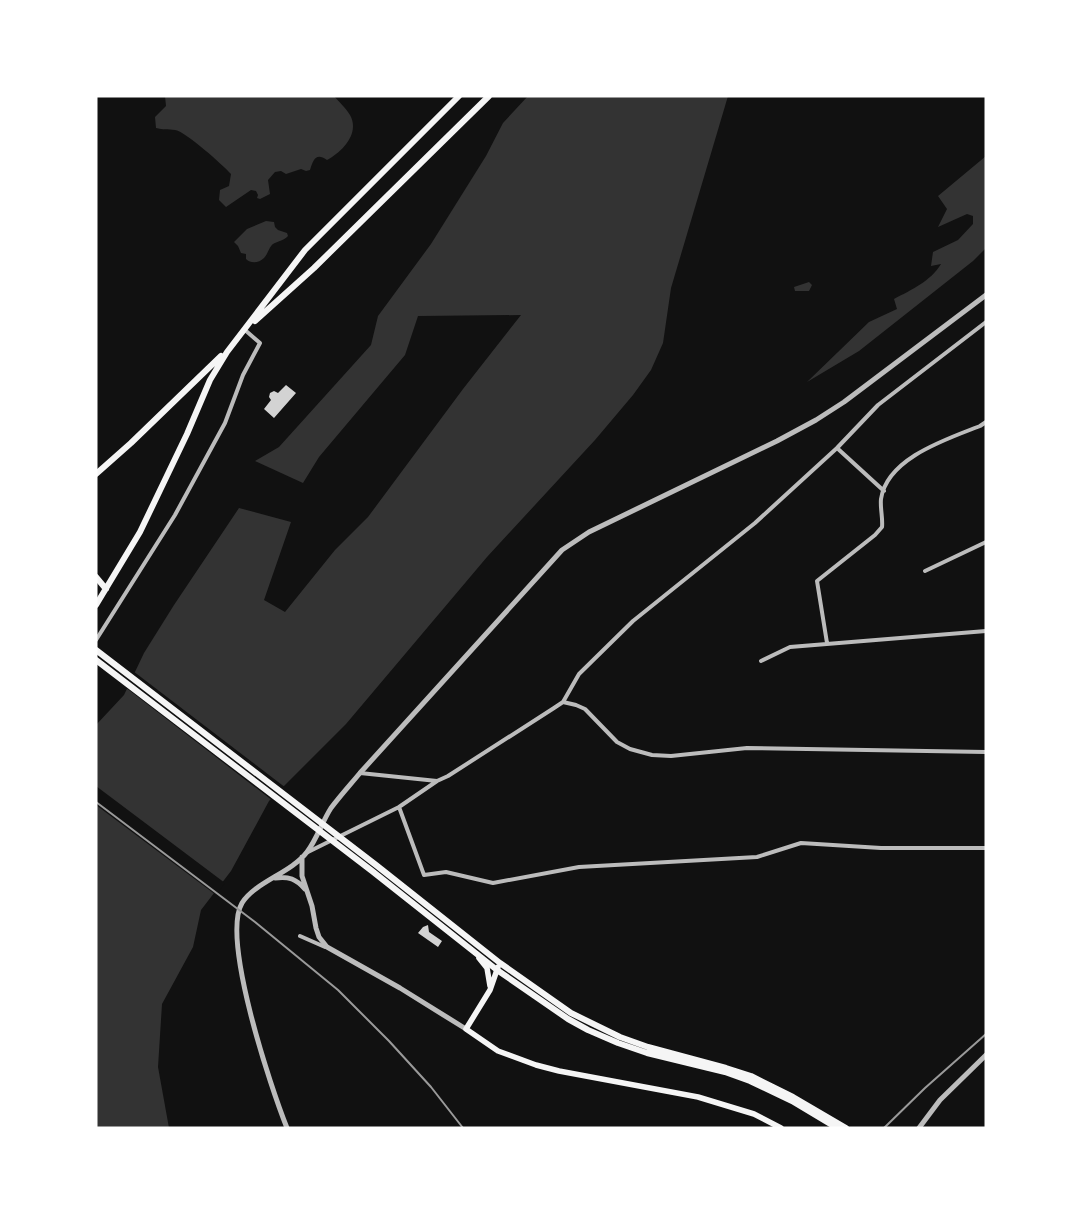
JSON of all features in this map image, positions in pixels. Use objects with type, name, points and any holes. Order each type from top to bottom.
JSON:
[{"type":"main road","points":[[96,474],[233,344],[305,250],[459,96]]},
{"type":"main road","points":[[245,330],[314,268],[489,96]]},
{"type":"main road","points":[[96,604],[140,532],[213,376],[233,344]]},
{"type":"main road","points":[[96,577],[106,589]]},
{"type":"main road","points":[[96,582],[106,589]]},
{"type":"main road","points":[[96,650],[376,865],[500,963],[546,996],[590,1024],[648,1047],[751,1076],[794,1097],[842,1127]]},
{"type":"main road","points":[[96,660],[372,871],[497,970],[568,1019],[588,1030],[647,1053],[725,1072],[750,1081],[842,1127]]},
{"type":"main road","points":[[477,954],[487,968],[490,990]]},
{"type":"main road","points":[[500,963],[490,990],[466,1029],[498,1051],[559,1071],[714,1101],[754,1114],[781,1128]]},
{"type":"street","points":[[287,1128],[269,1082],[256,1038],[236,932],[237,917],[242,904],[255,890],[274,878],[307,852],[331,809],[360,773],[562,550],[589,532],[777,441],[816,420],[844,402],[986,295]]},
{"type":"street","points":[[307,852],[399,807],[563,702],[579,674],[633,621],[755,523],[837,448],[878,405],[986,322]]},
{"type":"street","points":[[96,640],[175,515],[225,423],[243,375],[260,343],[245,330]]},
{"type":"street","points":[[827,643],[817,581],[882,527],[881,499],[886,484],[901,466],[918,454],[986,422]]},
{"type":"street","points":[[837,448],[884,491]]},
{"type":"street","points":[[925,571],[986,542]]},
{"type":"street","points":[[761,661],[790,647],[986,631]]},
{"type":"street","points":[[563,702],[576,705],[585,710],[617,742],[630,749],[652,755],[671,756],[747,748],[986,752]]},
{"type":"street","points":[[360,773],[437,781]]},
{"type":"street","points":[[399,807],[424,875],[446,872],[494,883],[578,867],[757,857],[801,843],[881,848],[986,848]]},
{"type":"street","points":[[302,857],[302,876],[312,906],[319,937],[327,947]]},
{"type":"street","points":[[274,878],[286,877],[297,880],[307,891]]},
{"type":"street","points":[[300,936],[327,947],[400,988],[466,1029]]},
{"type":"street","points":[[919,1128],[940,1100],[986,1055]]},
{"type":"shaded area","points":[[165,96],[334,96],[350,115],[353,128],[344,147],[327,160],[320,157],[316,158],[310,170],[306,171],[301,169],[286,174],[281,171],[275,172],[268,180],[270,194],[260,199],[257,198],[256,191],[251,190],[226,207],[219,200],[220,190],[229,186],[231,174],[187,136],[175,130],[156,128],[155,117],[166,106]]},
{"type":"shaded area","points":[[528,96],[728,96],[671,288],[663,343],[651,370],[633,395],[595,440],[487,557],[346,724],[269,801],[231,871],[201,910],[193,947],[162,1004],[158,1067],[169,1128],[96,1128],[96,725],[124,695],[144,653],[239,508],[291,522],[264,600],[285,612],[335,550],[368,517],[463,389],[521,315],[418,316],[405,355],[319,457],[303,483],[255,461],[279,447],[371,345],[378,316],[431,244],[486,156],[503,123]]},
{"type":"shaded area","points":[[986,156],[986,248],[973,261],[859,351],[807,382],[869,322],[897,309],[894,299],[920,284],[937,270],[941,264],[931,266],[933,252],[958,240],[973,224],[973,216],[967,214],[938,227],[947,209],[938,196]]},
{"type":"shaded area","points":[[266,221],[274,222],[278,230],[287,233],[288,236],[273,244],[262,260],[250,262],[246,259],[246,254],[241,253],[234,242],[247,229]]},
{"type":"shaded area","points":[[809,282],[812,285],[809,291],[795,291],[794,287]]},
{"type":"pier","points":[[133,671],[286,788],[273,801],[125,687]]},
{"type":"pier","points":[[96,786],[225,883],[216,895],[96,805]]},
{"type":"building","points":[[286,385],[296,393],[274,418],[264,409],[271,400],[269,397],[270,393],[274,391],[278,393]]},
{"type":"building","points":[[428,925],[429,932],[442,941],[438,947],[418,933],[423,927]]},
{"type":"railway","points":[[96,802],[255,922],[338,990],[389,1041],[431,1087],[463,1128]]},
{"type":"railway","points":[[884,1128],[925,1088],[986,1034]]}]
